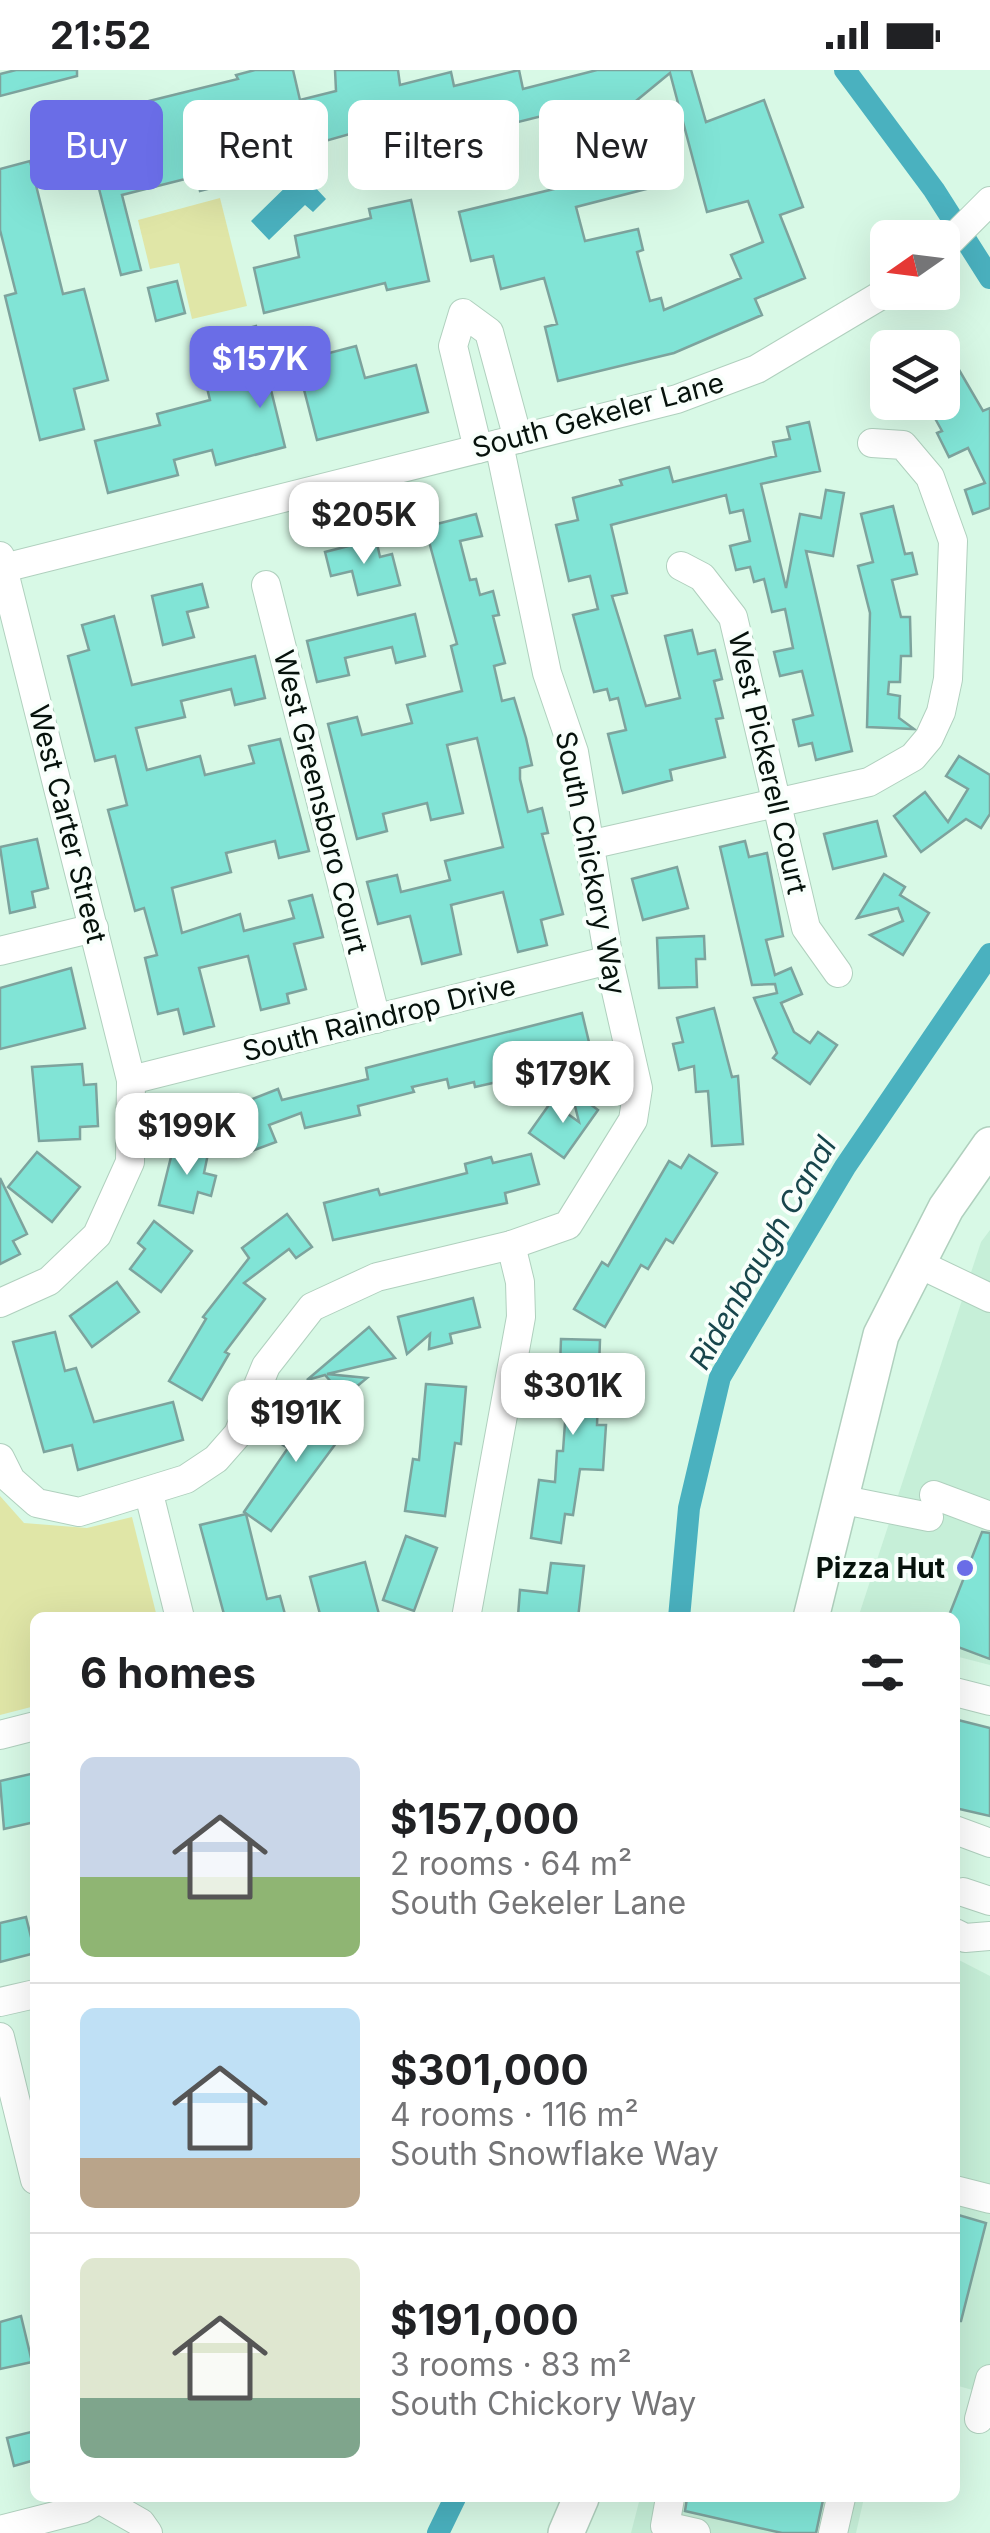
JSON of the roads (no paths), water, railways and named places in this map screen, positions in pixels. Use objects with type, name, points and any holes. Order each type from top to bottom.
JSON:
[{"type":"main road","points":[[812,1612],[881,1335],[946,1208],[990,1144]]},
{"type":"main road","points":[[566,2533],[580,2502]]},
{"type":"street","points":[[960,232],[982,210]]},
{"type":"street","name":"South Gekeler Lane","points":[[1,564],[678,399],[757,370],[870,303]]},
{"type":"street","points":[[589,846],[869,782],[913,757],[941,712],[948,679],[953,541],[943,505],[903,444],[872,443]]},
{"type":"street","name":"South Chickory Way","points":[[0,1458],[11,1480],[38,1502],[79,1512],[186,1480],[216,1459],[238,1434],[266,1366],[312,1307],[377,1277],[511,1245],[568,1226],[633,1120],[638,1088],[609,960],[574,752],[548,673],[498,444]]},
{"type":"street","name":"West Carter Street","points":[[1,564],[131,1080]]},
{"type":"street","name":"West Pickerell Court","points":[[681,566],[702,577],[733,618],[806,928],[838,973]]},
{"type":"street","name":"West Greensboro Court","points":[[266,585],[376,1019]]},
{"type":"street","points":[[0,951],[94,928]]},
{"type":"street","name":"South Raindrop Drive","points":[[131,1080],[609,960]]},
{"type":"street","points":[[0,1303],[49,1282],[97,1235],[130,1162],[131,1080]]},
{"type":"street","points":[[467,1612],[521,1316],[520,1282],[511,1245]]},
{"type":"street","points":[[918,1264],[990,1298]]},
{"type":"street","points":[[149,1494],[178,1612]]},
{"type":"street","points":[[839,1500],[932,1506],[990,1516]]},
{"type":"street","points":[[960,1693],[990,1700]]},
{"type":"street","points":[[0,1735],[30,1727]]},
{"type":"street","points":[[960,1832],[990,1843]]},
{"type":"street","points":[[960,1935],[990,1936]]},
{"type":"street","points":[[0,2002],[30,1995]]},
{"type":"street","points":[[0,2037],[30,2160]]},
{"type":"street","points":[[960,2191],[990,2199]]},
{"type":"street","points":[[975,2418],[990,2379]]},
{"type":"street","points":[[0,2530],[82,2509],[93,2502]]},
{"type":"street","points":[[106,2502],[141,2523],[148,2533]]},
{"type":"street","points":[[669,2502],[665,2526],[696,2533]]},
{"type":"street","points":[[833,2533],[841,2502]]},
{"type":"water","points":[[283,190],[318,190],[326,199],[313,212],[305,205],[269,240],[251,221]]},
{"type":"waterway","name":"Ridenbaugh Canal","points":[[845,70],[934,190],[990,278]]},
{"type":"waterway","name":"Ridenbaugh Canal","points":[[680,1612],[689,1508],[720,1377],[845,1167],[990,954]]},
{"type":"waterway","name":"Ridenbaugh Canal","points":[[438,2533],[453,2502]]},
{"type":"place","name":"Pizza Hut","points":[[965,1568]]}]
